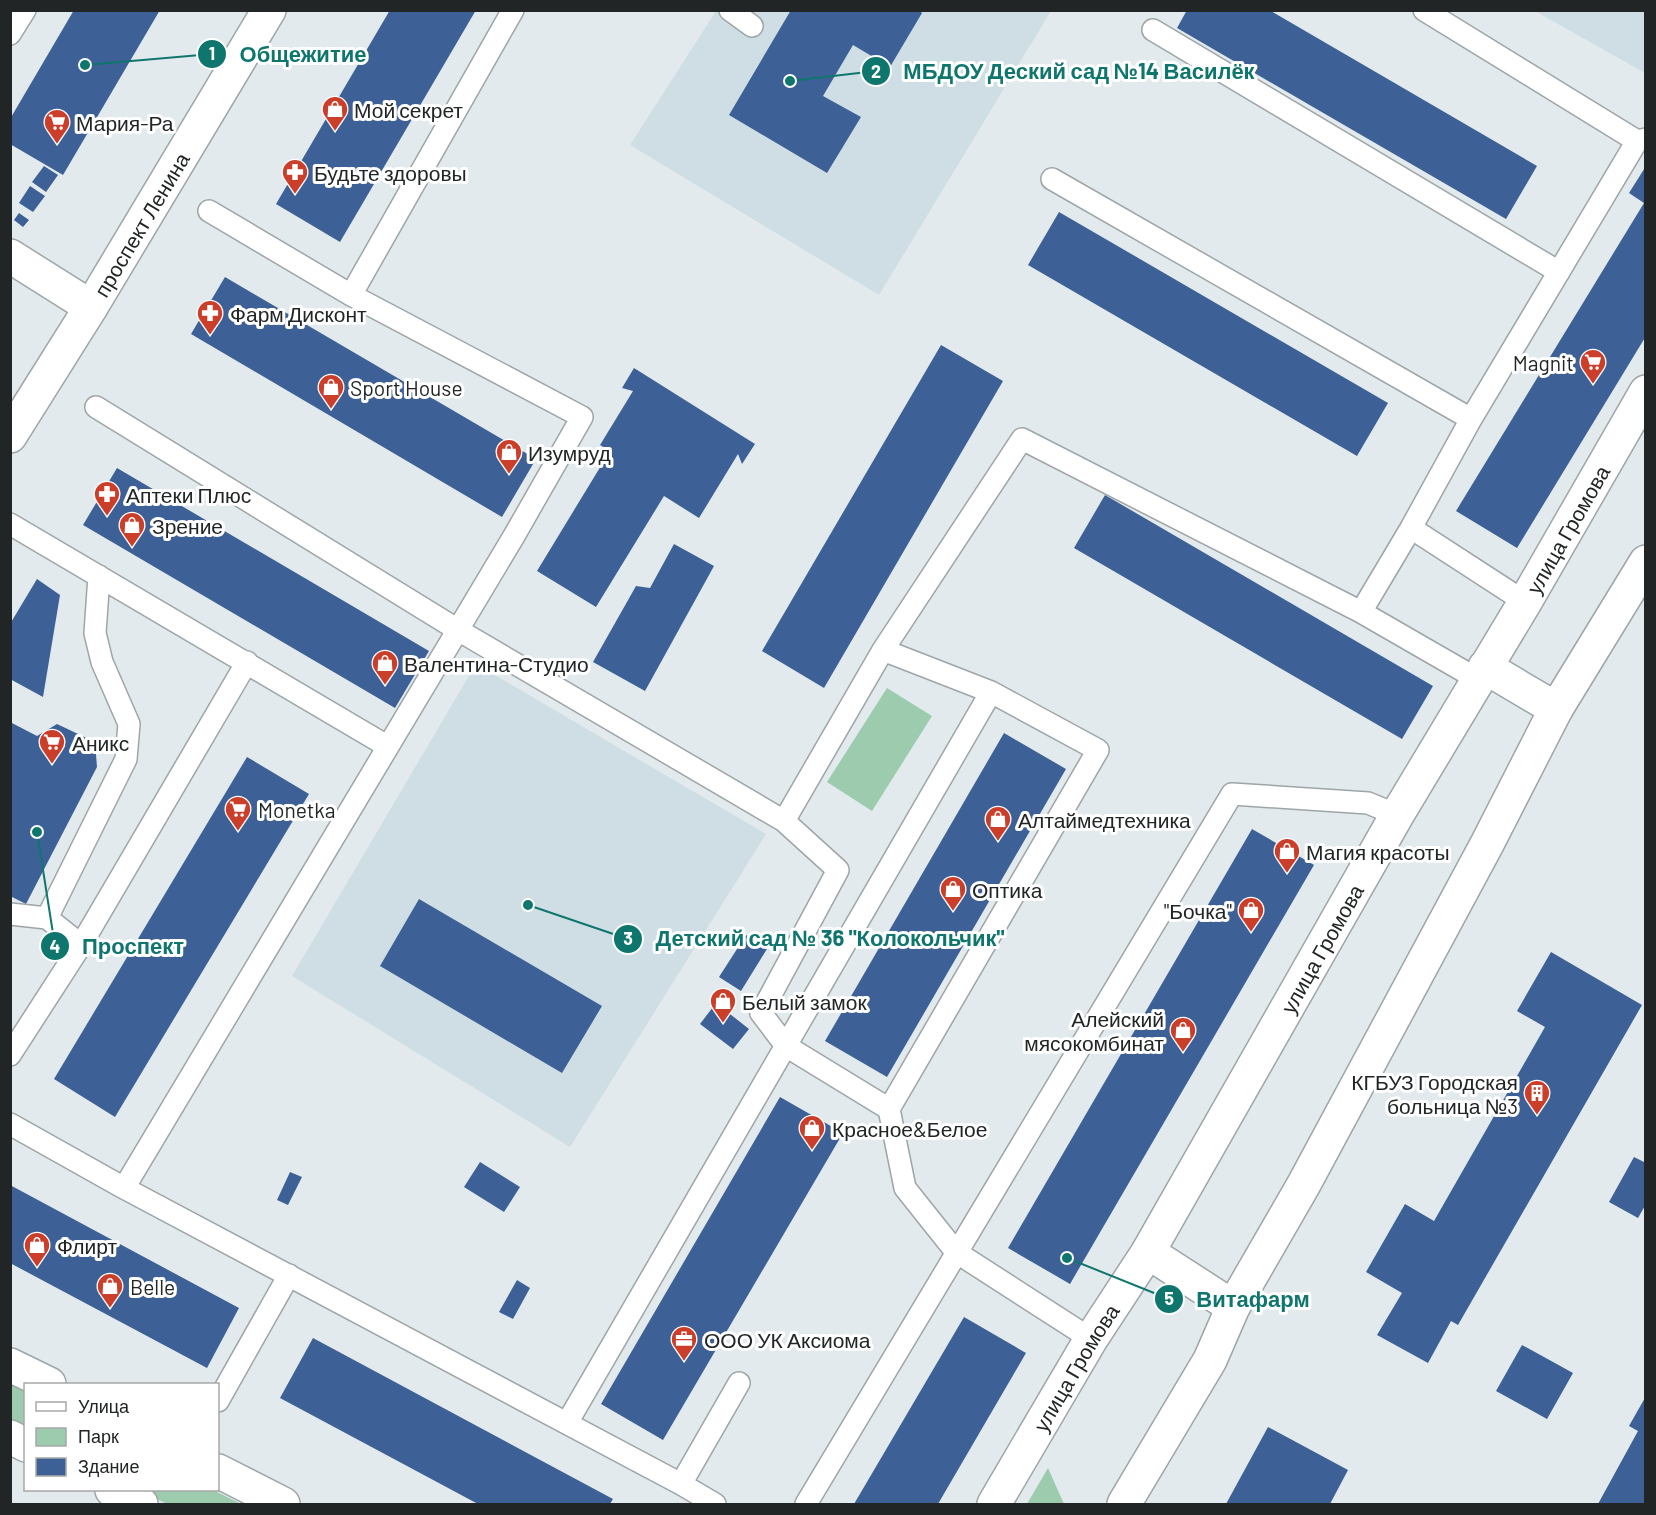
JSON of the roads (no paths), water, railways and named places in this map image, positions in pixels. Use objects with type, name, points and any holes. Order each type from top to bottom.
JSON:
[{"type":"street","name":"проспект Ленина","points":[[10,436],[91,307],[269,10]]},
{"type":"street","points":[[10,256],[91,307]]},
{"type":"street","name":"улица Громова","points":[[994,1504],[1091,1339],[1148,1252],[1397,814],[1525,602],[1646,392]]},
{"type":"street","points":[[1124,1504],[1210,1360],[1233,1307],[1309,1174],[1487,844],[1556,710],[1646,562]]},
{"type":"street","points":[[1482,673],[1556,710]]},
{"type":"street","points":[[1148,1252],[1233,1307]]},
{"type":"street","points":[[10,1365],[47,1383]]},
{"type":"street","points":[[10,1437],[24,1444]]},
{"type":"street","points":[[219,1472],[283,1504]]},
{"type":"street","points":[[114,1491],[141,1504]]},
{"type":"lane","points":[[10,34],[25,10]]},
{"type":"lane","points":[[351,295],[513,10]]},
{"type":"lane","points":[[730,10],[752,26]]},
{"type":"lane","points":[[1361,612],[1412,528],[1471,419],[1641,140],[1424,10]]},
{"type":"lane","points":[[1153,30],[1559,272]]},
{"type":"lane","points":[[1052,179],[1471,419]]},
{"type":"lane","points":[[124,1188],[514,536],[582,417],[351,295],[209,211]]},
{"type":"lane","points":[[96,407],[458,630],[784,821],[838,870],[761,1014],[786,1046],[889,1109]]},
{"type":"lane","points":[[784,821],[883,650],[1022,439],[1482,673]]},
{"type":"lane","points":[[10,524],[387,746]]},
{"type":"lane","points":[[1412,528],[1525,602]]},
{"type":"lane","points":[[47,918],[126,759],[129,724],[102,662],[95,633],[99,576]]},
{"type":"lane","points":[[883,650],[991,692],[1098,750],[889,1109],[905,1188],[956,1252],[1091,1339]]},
{"type":"lane","points":[[10,1055],[81,945],[247,662]]},
{"type":"lane","points":[[567,1423],[991,692]]},
{"type":"lane","points":[[806,1504],[1232,794],[1368,803],[1397,814]]},
{"type":"lane","points":[[10,915],[47,918],[81,945]]},
{"type":"lane","points":[[10,1124],[124,1188],[715,1504]]},
{"type":"lane","points":[[219,1399],[289,1275]]},
{"type":"lane","points":[[681,1484],[739,1383]]},
{"type":"place","name":"Общежитие","points":[[85,65]]},
{"type":"place","name":"МБДОУ Деский сад №14 Василёк","points":[[790,81]]},
{"type":"place","name":"Мой секрет","points":[[335,132]]},
{"type":"place","name":"Мария-Ра","points":[[57,145]]},
{"type":"place","name":"Будьте здоровы","points":[[295,195]]},
{"type":"place","name":"Фарм Дисконт","points":[[210,336]]},
{"type":"place","name":"Magnit","points":[[1593,385]]},
{"type":"place","name":"Sport House","points":[[331,410]]},
{"type":"place","name":"Изумруд","points":[[509,475]]},
{"type":"place","name":"Аптеки Плюс","points":[[107,517]]},
{"type":"place","name":"Зрение","points":[[132,548]]},
{"type":"place","name":"Валентина-Студио","points":[[385,686]]},
{"type":"place","name":"Аникс","points":[[52,765]]},
{"type":"place","name":"Проспект","points":[[37,832]]},
{"type":"place","name":"Monetka","points":[[238,832]]},
{"type":"place","name":"Алтаймедтехника","points":[[998,842]]},
{"type":"place","name":"Магия красоты","points":[[1287,874]]},
{"type":"place","name":"Детский сад № 36 \"Колокольчик\"","points":[[528,905]]},
{"type":"place","name":"Оптика","points":[[953,912]]},
{"type":"place","name":"\"Бочка\"","points":[[1251,933]]},
{"type":"place","name":"Белый замок","points":[[723,1024]]},
{"type":"place","name":"Алейский мясокомбинат","points":[[1183,1053]]},
{"type":"place","name":"КГБУЗ Городская больница №3","points":[[1537,1116]]},
{"type":"place","name":"Красное&Белое","points":[[812,1151]]},
{"type":"place","name":"Витафарм","points":[[1067,1258]]},
{"type":"place","name":"Флирт","points":[[37,1268]]},
{"type":"place","name":"Belle","points":[[110,1309]]},
{"type":"place","name":"ООО УК Аксиома","points":[[684,1362]]}]
